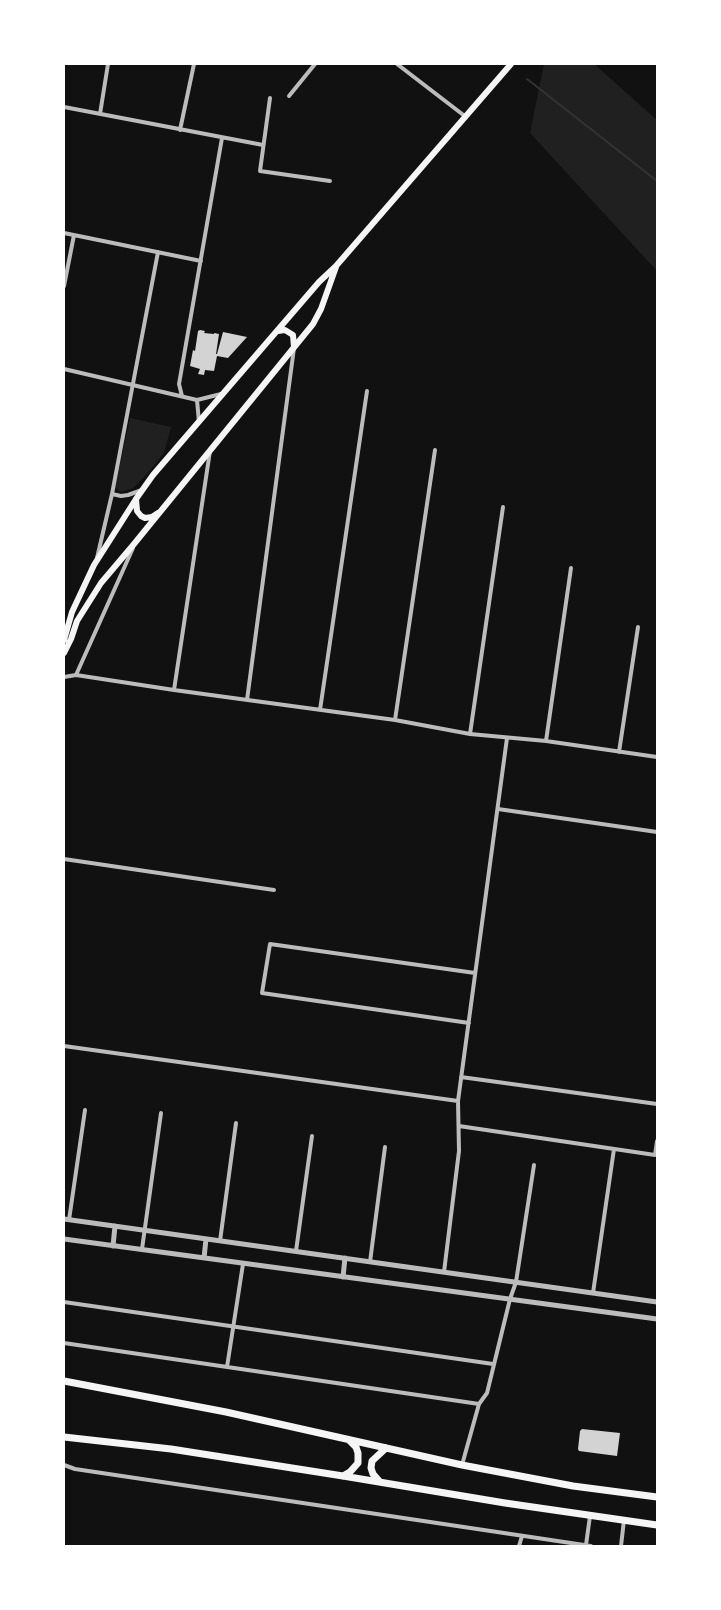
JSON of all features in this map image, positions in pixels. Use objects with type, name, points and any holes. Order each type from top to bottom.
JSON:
[{"type":"highway","points":[[64,1381],[196,1406],[462,1465],[573,1486],[657,1497]]},
{"type":"highway","points":[[64,1437],[171,1450],[343,1476],[505,1503],[657,1525]]},
{"type":"highway","points":[[343,1476],[350,1472],[358,1463],[358,1453],[356,1448],[349,1440]]},
{"type":"highway","points":[[380,1482],[373,1474],[371,1468],[372,1461],[386,1448]]},
{"type":"main road","points":[[64,640],[72,612],[96,562],[153,475],[319,282],[336,266],[511,64]]},
{"type":"main road","points":[[64,653],[71,639],[77,620],[101,583],[210,451],[316,318],[336,266]]},
{"type":"main road","points":[[278,331],[285,330],[293,335],[294,347]]},
{"type":"main road","points":[[136,499],[137,511],[141,516],[145,518],[152,517],[159,513]]},
{"type":"street","points":[[100,114],[108,64]]},
{"type":"street","points":[[180,130],[194,64]]},
{"type":"street","points":[[290,96],[315,64]]},
{"type":"street","points":[[397,64],[466,117]]},
{"type":"street","points":[[270,98],[260,171],[330,181]]},
{"type":"street","points":[[64,108],[263,145]]},
{"type":"street","points":[[182,396],[179,384],[222,138]]},
{"type":"street","points":[[64,233],[201,262]]},
{"type":"street","points":[[64,286],[74,235]]},
{"type":"street","points":[[96,562],[112,494],[158,252]]},
{"type":"street","points":[[247,700],[294,347]]},
{"type":"street","points":[[64,369],[196,400],[224,393]]},
{"type":"street","points":[[320,710],[367,391]]},
{"type":"street","points":[[196,400],[199,423]]},
{"type":"street","points":[[395,720],[435,450]]},
{"type":"street","points":[[174,690],[210,451]]},
{"type":"street","points":[[112,494],[121,496],[142,490]]},
{"type":"street","points":[[470,734],[503,507]]},
{"type":"street","points":[[76,675],[134,544]]},
{"type":"street","points":[[546,742],[571,568]]},
{"type":"street","points":[[619,752],[638,628]]},
{"type":"street","points":[[64,677],[76,675],[395,720],[470,734],[546,742],[657,757]]},
{"type":"street","points":[[444,1272],[460,1151],[458,1101],[507,738]]},
{"type":"street","points":[[498,809],[657,832]]},
{"type":"street","points":[[64,859],[274,890]]},
{"type":"street","points":[[468,1023],[262,993],[270,944],[475,973]]},
{"type":"street","points":[[64,1046],[458,1101]]},
{"type":"street","points":[[461,1077],[657,1104]]},
{"type":"street","points":[[85,1110],[67,1219],[657,1302]]},
{"type":"street","points":[[142,1249],[161,1113]]},
{"type":"street","points":[[220,1241],[236,1123]]},
{"type":"street","points":[[459,1126],[655,1155],[657,1141]]},
{"type":"street","points":[[296,1251],[312,1136]]},
{"type":"street","points":[[370,1262],[385,1147]]},
{"type":"street","points":[[594,1293],[614,1149]]},
{"type":"street","points":[[462,1465],[479,1404],[487,1393],[493,1364],[516,1282],[534,1165]]},
{"type":"street","points":[[113,1246],[115,1226]]},
{"type":"street","points":[[64,1239],[657,1319]]},
{"type":"street","points":[[204,1258],[206,1239]]},
{"type":"street","points":[[343,1277],[345,1258]]},
{"type":"street","points":[[227,1367],[243,1264]]},
{"type":"street","points":[[64,1302],[493,1364]]},
{"type":"street","points":[[64,1343],[479,1404]]},
{"type":"street","points":[[64,1465],[75,1469],[589,1546],[590,1516]]},
{"type":"street","points":[[621,1546],[624,1520]]},
{"type":"street","points":[[519,1546],[522,1536]]},
{"type":"shaded area","points":[[544,64],[594,64],[657,120],[657,271],[530,133]]},
{"type":"shaded area","points":[[130,418],[171,427],[164,453],[133,488],[121,492],[115,488]]},
{"type":"building","points":[[198,331],[205,331],[204,333],[219,334],[216,354],[223,332],[247,337],[228,358],[217,356],[214,371],[205,370],[204,375],[198,374],[200,369],[190,366],[193,350],[195,351]]},
{"type":"building","points":[[582,1429],[620,1433],[617,1456],[579,1451],[580,1431]]},
{"type":"waterway","points":[[527,79],[657,181]]}]
